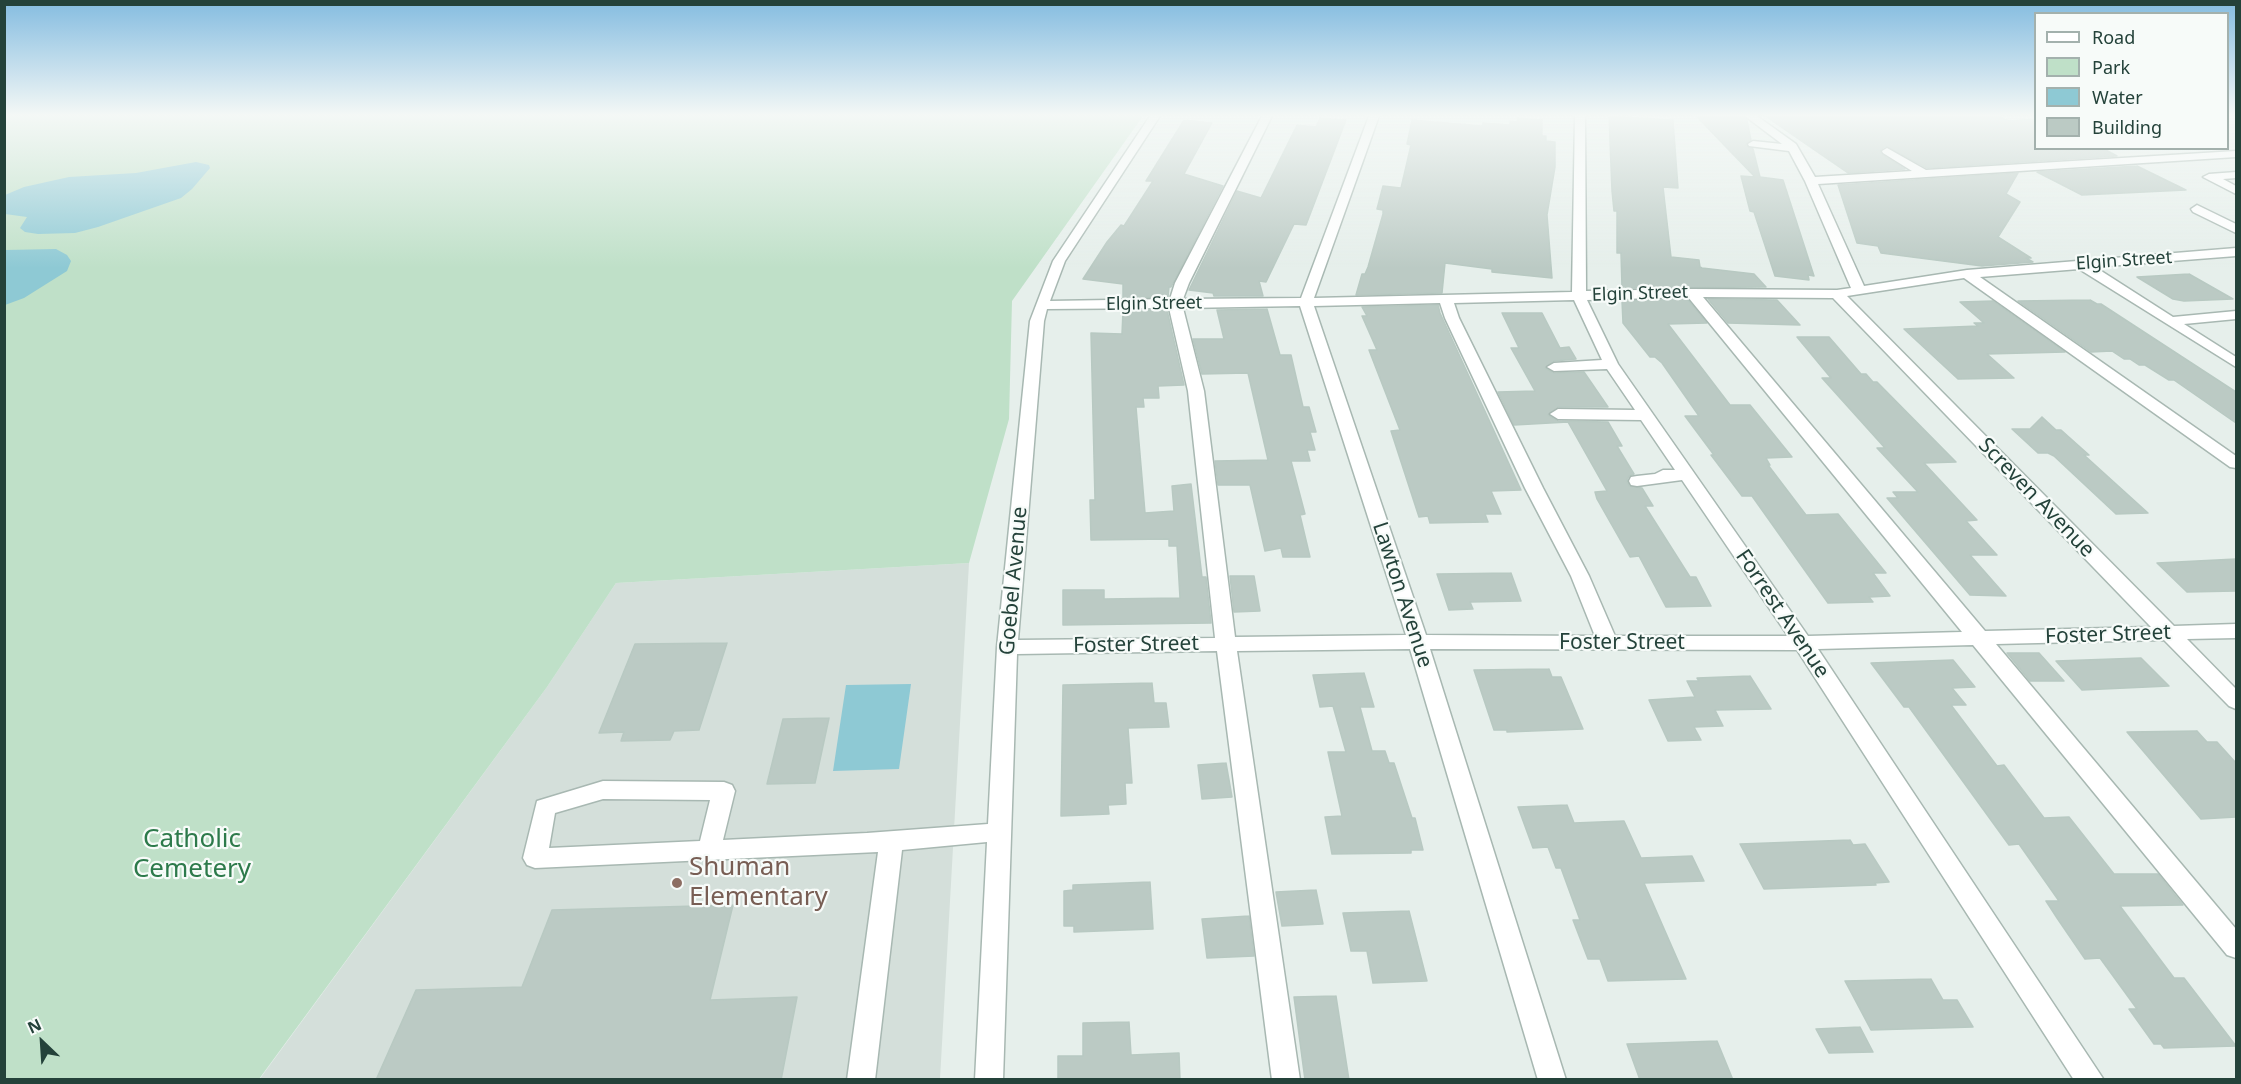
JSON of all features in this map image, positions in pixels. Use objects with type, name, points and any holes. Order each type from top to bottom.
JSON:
[{"type":"street","name":"Goebel Avenue","points":[[989,1080],[1007,647],[1037,321],[1059,261],[1122,167]]},
{"type":"street","points":[[1241,167],[1182,283],[1175,304],[1196,391],[1226,644],[1286,1080]]},
{"type":"street","points":[[1306,302],[1356,167]]},
{"type":"street","name":"Forrest Avenue","points":[[1580,167],[1579,296],[1611,364],[1803,643],[2090,1080]]},
{"type":"street","points":[[1803,167],[1860,292]]},
{"type":"street","points":[[1912,167],[1924,174]]},
{"type":"street","points":[[1811,181],[2040,167]]},
{"type":"street","points":[[2236,175],[2209,177],[2236,190]]},
{"type":"street","points":[[2197,209],[2236,229]]},
{"type":"street","name":"Elgin Street","points":[[1041,305],[1306,302],[1692,293],[1837,294],[1967,274],[2236,252]]},
{"type":"street","points":[[2081,264],[2236,363]]},
{"type":"street","points":[[1967,274],[2037,326],[2236,463]]},
{"type":"street","points":[[1692,293],[2236,947]]},
{"type":"street","name":"Screven Avenue","points":[[1837,294],[2236,701]]},
{"type":"street","points":[[1446,299],[1452,318],[1534,488],[1580,576],[1608,643]]},
{"type":"street","name":"Lawton Avenue","points":[[1306,302],[1418,642],[1551,1080]]},
{"type":"street","points":[[2170,321],[2236,315]]},
{"type":"street","points":[[1554,367],[1611,364]]},
{"type":"street","points":[[1558,414],[1646,415]]},
{"type":"street","points":[[1637,481],[1661,479],[1663,475],[1687,475]]},
{"type":"street","name":"Foster Street","points":[[1007,647],[1418,642],[1803,643],[2236,631]]},
{"type":"street","points":[[709,850],[724,791],[603,790],[545,807],[535,858],[709,850],[891,841],[1000,832]]},
{"type":"street","points":[[861,1080],[891,841]]},
{"type":"shaded area","name":"Shuman Elementary","points":[[969,563],[940,1079],[259,1080],[547,687],[616,583]]},
{"type":"green space","name":"Catholic Cemetery","points":[[5,167],[1107,167],[1012,301],[1009,419],[969,563],[616,583],[547,687],[259,1079],[5,1080]]},
{"type":"water","points":[[171,167],[210,168],[181,198],[75,233],[25,232],[20,228],[27,217],[5,214],[5,195],[24,187],[69,177],[136,173]]},
{"type":"water","points":[[56,249],[67,255],[71,261],[67,271],[24,298],[5,305],[5,250]]},
{"type":"water","points":[[911,684],[899,769],[833,771],[846,685]]},
{"type":"building","points":[[1155,167],[1188,167],[1184,174],[1223,186],[1169,287],[1168,297],[1123,298],[1123,284],[1083,279],[1107,242],[1121,225],[1124,226],[1153,181],[1146,181]]},
{"type":"building","points":[[1276,167],[1328,167],[1306,225],[1294,224],[1266,282],[1259,281],[1263,296],[1214,296],[1213,293],[1189,290],[1237,191],[1261,198]]},
{"type":"building","points":[[1406,167],[1555,167],[1547,215],[1552,278],[1492,272],[1492,269],[1445,263],[1442,293],[1356,295],[1362,274],[1365,274],[1368,267],[1383,214],[1383,210],[1377,209],[1383,186],[1401,188]]},
{"type":"building","points":[[1611,167],[1676,167],[1678,188],[1663,187],[1671,257],[1699,260],[1702,268],[1754,274],[1766,287],[1622,288],[1621,253],[1617,253],[1617,211],[1614,211]]},
{"type":"building","points":[[1745,167],[1757,167],[1760,177],[1783,180],[1814,276],[1808,275],[1809,280],[1775,276],[1754,212],[1750,211],[1741,176],[1755,177]]},
{"type":"building","points":[[1839,167],[1901,167],[1905,169],[1848,173]]},
{"type":"building","points":[[2138,167],[2186,190],[2082,195],[2037,172]]},
{"type":"building","points":[[2018,173],[2006,194],[2020,202],[1998,237],[2031,258],[2026,258],[2033,262],[1982,266],[1881,253],[1878,246],[1857,243],[1838,185]]},
{"type":"building","points":[[2189,274],[2233,299],[2184,301],[2173,299],[2137,277]]},
{"type":"building","points":[[1687,299],[1707,323],[1668,324],[1730,405],[1750,405],[1792,457],[1766,458],[1770,465],[1768,465],[1806,515],[1838,514],[1886,573],[1873,573],[1890,596],[1869,597],[1873,602],[1828,603],[1752,496],[1742,496],[1711,455],[1714,455],[1685,416],[1699,416],[1662,363],[1655,357],[1650,357],[1623,323],[1622,301]]},
{"type":"building","points":[[1708,299],[1777,300],[1800,325],[1728,323]]},
{"type":"building","points":[[2090,300],[2101,304],[2236,392],[2236,423],[2174,380],[2169,380],[2145,365],[2124,359],[2112,351],[2091,352],[2018,301]]},
{"type":"building","points":[[1993,301],[2065,352],[1987,354],[2014,378],[1958,379],[1904,329],[1978,326],[1974,323],[1984,323],[1960,302]]},
{"type":"building","points":[[1438,305],[1521,490],[1491,491],[1501,514],[1485,514],[1488,522],[1430,523],[1428,516],[1419,517],[1391,431],[1400,430],[1369,350],[1377,350],[1362,316],[1367,316],[1362,307]]},
{"type":"building","points":[[1267,309],[1280,355],[1291,355],[1303,407],[1309,407],[1316,432],[1310,432],[1315,450],[1307,450],[1310,461],[1291,461],[1305,514],[1300,515],[1310,557],[1283,557],[1281,548],[1265,551],[1250,485],[1218,485],[1215,461],[1268,460],[1248,373],[1202,374],[1193,339],[1224,339],[1217,310]]},
{"type":"building","points":[[1167,310],[1184,385],[1158,386],[1159,398],[1143,398],[1144,407],[1136,407],[1145,513],[1174,511],[1172,486],[1191,484],[1202,577],[1206,577],[1211,623],[1063,625],[1063,590],[1104,590],[1104,599],[1180,598],[1177,546],[1169,546],[1169,539],[1091,540],[1090,500],[1095,500],[1091,333],[1122,334],[1123,311]]},
{"type":"building","points":[[1502,313],[1542,313],[1560,348],[1569,347],[1576,359],[1554,361],[1545,368],[1554,373],[1584,372],[1608,407],[1558,407],[1548,415],[1558,421],[1608,422],[1622,446],[1617,446],[1634,474],[1627,480],[1629,486],[1642,488],[1653,506],[1645,506],[1690,577],[1696,577],[1711,606],[1666,607],[1639,556],[1630,557],[1597,499],[1595,492],[1607,491],[1568,422],[1514,425],[1498,392],[1535,391],[1511,348],[1519,348]]},
{"type":"building","points":[[1797,337],[1829,337],[1861,374],[1866,374],[1873,382],[1877,382],[1956,462],[1924,463],[1977,520],[1966,521],[1997,555],[1970,555],[2006,596],[1970,595],[1887,498],[1898,498],[1893,492],[1918,492],[1877,448],[1885,448],[1822,378],[1831,378]]},
{"type":"building","points":[[2042,417],[2056,430],[2061,430],[2089,455],[2084,455],[2148,513],[2116,514],[2054,456],[2048,453],[2038,453],[2012,429],[2030,429]]},
{"type":"building","points":[[2236,559],[2236,591],[2187,592],[2157,563]]},
{"type":"building","points":[[1511,573],[1521,601],[1470,602],[1473,609],[1449,610],[1437,574]]},
{"type":"building","points":[[1230,576],[1254,576],[1260,611],[1234,612]]},
{"type":"building","points":[[727,643],[699,730],[674,731],[670,740],[621,741],[624,732],[599,733],[635,644]]},
{"type":"building","points":[[2007,653],[2039,653],[2064,681],[2030,681]]},
{"type":"building","points":[[2141,658],[2169,686],[2082,690],[2056,661]]},
{"type":"building","points":[[1953,660],[1975,687],[1952,688],[1966,705],[1951,705],[1997,766],[2004,765],[2044,818],[2069,817],[2114,874],[2158,874],[2183,905],[2120,906],[2174,978],[2184,978],[2236,1046],[2164,1048],[2161,1044],[2154,1044],[2129,1009],[2137,1009],[2100,958],[2085,959],[2057,918],[2046,901],[2059,901],[2019,844],[2009,845],[1909,707],[1904,707],[1871,663]]},
{"type":"building","points":[[1549,669],[1552,677],[1561,677],[1583,729],[1507,732],[1507,730],[1494,730],[1474,670]]},
{"type":"building","points":[[1364,673],[1374,707],[1360,707],[1372,751],[1385,751],[1389,763],[1394,763],[1412,818],[1415,818],[1423,850],[1411,850],[1411,853],[1332,854],[1325,817],[1342,816],[1328,752],[1346,752],[1333,706],[1320,707],[1313,675]]},
{"type":"building","points":[[1750,676],[1771,709],[1715,710],[1723,726],[1694,727],[1701,740],[1668,741],[1649,700],[1695,697],[1687,681],[1699,681],[1697,678]]},
{"type":"building","points":[[1152,683],[1154,703],[1166,703],[1169,727],[1128,728],[1132,783],[1125,783],[1126,804],[1108,805],[1109,814],[1061,816],[1063,685]]},
{"type":"building","points":[[829,718],[815,783],[767,784],[783,719]]},
{"type":"building","points":[[2197,731],[2207,742],[2217,742],[2236,763],[2236,817],[2201,819],[2127,732]]},
{"type":"building","points":[[1226,763],[1232,797],[1202,799],[1198,765]]},
{"type":"building","points":[[1567,805],[1574,823],[1624,821],[1641,858],[1692,856],[1704,881],[1644,883],[1686,979],[1608,981],[1600,959],[1588,959],[1573,920],[1580,920],[1561,868],[1556,868],[1548,847],[1533,848],[1518,807]]},
{"type":"building","points":[[1850,840],[1853,845],[1865,844],[1889,882],[1875,883],[1876,885],[1764,889],[1740,844]]},
{"type":"building","points":[[1150,882],[1153,929],[1074,932],[1074,926],[1064,926],[1064,891],[1073,890],[1073,885]]},
{"type":"building","points":[[1316,890],[1323,924],[1282,926],[1276,892]]},
{"type":"building","points":[[733,905],[710,1000],[797,997],[781,1080],[376,1080],[416,990],[522,987],[552,910]]},
{"type":"building","points":[[1409,911],[1427,981],[1373,983],[1367,951],[1351,951],[1343,913]]},
{"type":"building","points":[[1249,916],[1254,956],[1207,958],[1202,919]]},
{"type":"building","points":[[1931,979],[1943,1000],[1957,1000],[1973,1027],[1871,1030],[1845,981]]},
{"type":"building","points":[[1336,996],[1349,1080],[1305,1080],[1294,997]]},
{"type":"building","points":[[1129,1022],[1131,1055],[1179,1053],[1180,1080],[1058,1080],[1058,1056],[1083,1056],[1083,1023]]},
{"type":"building","points":[[1860,1027],[1873,1052],[1829,1053],[1816,1029]]},
{"type":"building","points":[[1717,1041],[1733,1080],[1640,1080],[1627,1044]]},
{"type":"place","name":"Shuman Elementary","points":[[677,883]]}]
